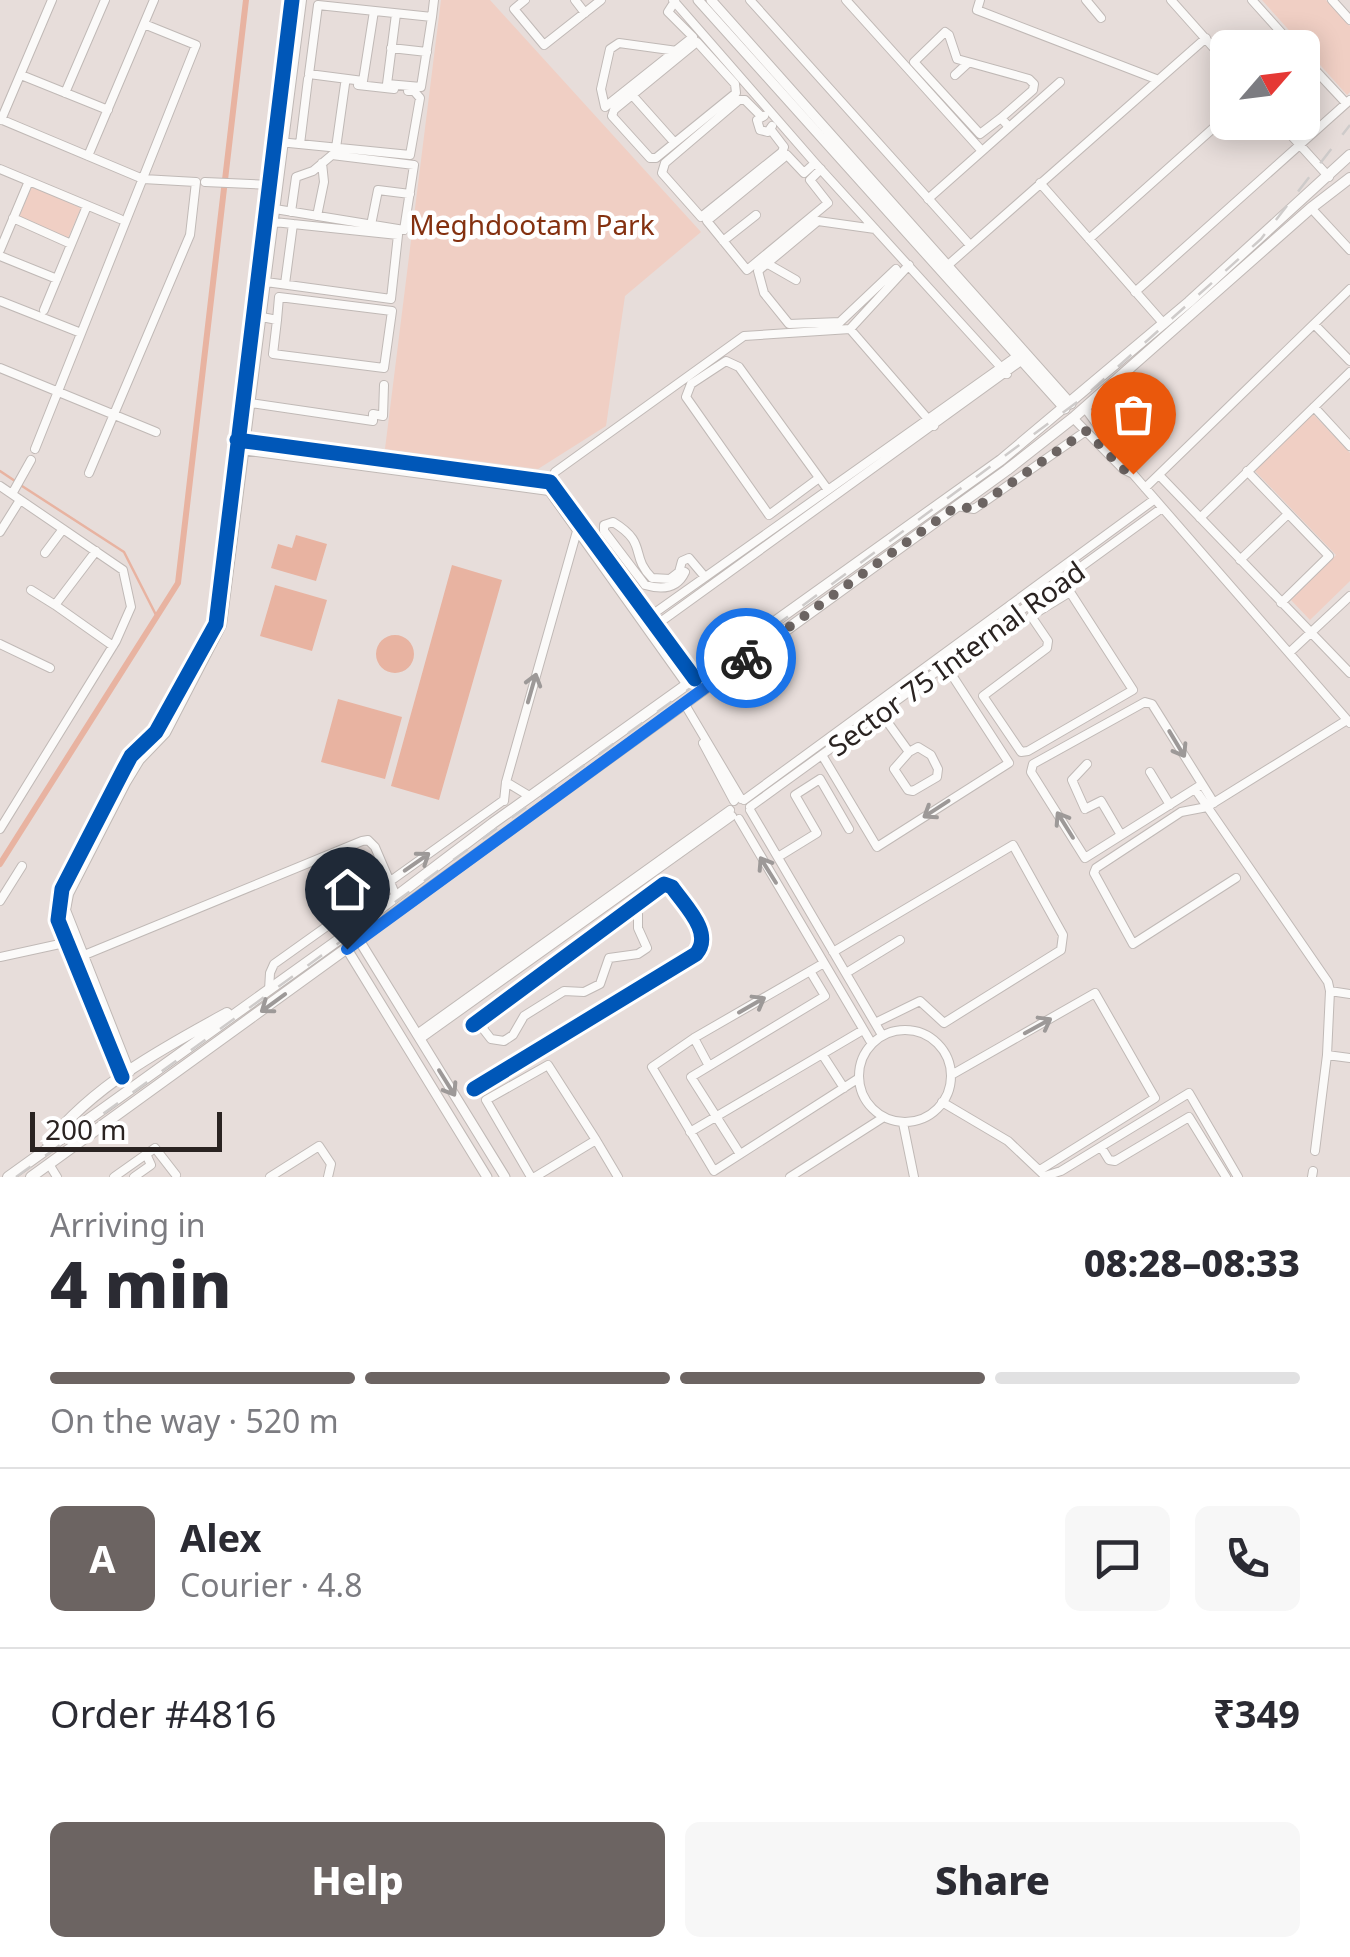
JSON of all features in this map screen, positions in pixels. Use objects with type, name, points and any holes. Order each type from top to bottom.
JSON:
[{"type":"main road","points":[[32,1177],[252,1002],[476,836],[691,682],[957,506],[1070,411],[1350,155]]},
{"type":"main road","points":[[856,572],[1070,411],[1085,408],[1350,178]]},
{"type":"main road","points":[[8,1177],[347,949],[836,586]]},
{"type":"main road","points":[[38,1156],[65,1122],[126,1074],[252,1002]]},
{"type":"street","points":[[52,0],[1,120],[143,179],[196,182],[190,236],[89,473]]},
{"type":"street","points":[[66,93],[106,0]]},
{"type":"street","points":[[88,156],[154,0]]},
{"type":"street","points":[[126,1074],[82,956],[58,920],[57,907],[62,889],[131,756],[156,732],[216,624],[274,185],[292,0]]},
{"type":"street","points":[[394,0],[387,81],[390,85],[421,87],[434,0]]},
{"type":"street","points":[[525,0],[514,9],[544,45],[601,0]]},
{"type":"street","points":[[574,0],[584,13]]},
{"type":"street","points":[[703,0],[718,22],[1070,411]]},
{"type":"street","points":[[703,0],[947,266],[1086,431],[1123,469],[1133,474]]},
{"type":"street","points":[[750,0],[970,245]]},
{"type":"street","points":[[980,0],[976,10],[1156,79]]},
{"type":"street","points":[[1086,0],[1101,18]]},
{"type":"street","points":[[1171,0],[1210,43]]},
{"type":"street","points":[[1252,0],[1279,30]]},
{"type":"street","points":[[1332,0],[1350,20]]},
{"type":"street","points":[[678,52],[619,44],[610,49],[601,90],[605,108],[678,52],[694,37],[668,12],[674,1],[720,54],[726,68],[734,84],[736,93],[656,158],[650,158],[612,116],[614,110],[697,42],[712,61],[726,68],[774,116],[1004,371]]},
{"type":"street","points":[[850,2],[911,65],[980,134],[1033,90],[1029,79],[957,59],[945,32],[911,65]]},
{"type":"street","points":[[279,142],[301,3],[432,18]]},
{"type":"street","points":[[318,4],[309,74],[360,82],[364,78],[374,11]]},
{"type":"street","points":[[703,34],[718,22]]},
{"type":"street","points":[[35,449],[196,45],[144,24]]},
{"type":"street","points":[[947,266],[1206,38]]},
{"type":"street","points":[[392,48],[427,52]]},
{"type":"street","points":[[712,61],[720,54]]},
{"type":"street","points":[[955,75],[968,63]]},
{"type":"street","points":[[911,65],[982,151]]},
{"type":"street","points":[[21,74],[108,110]]},
{"type":"street","points":[[1135,292],[1348,102],[1320,74]]},
{"type":"street","points":[[279,142],[405,156],[413,151],[418,94],[292,78]]},
{"type":"street","points":[[300,144],[308,80]]},
{"type":"street","points":[[928,199],[1060,82]]},
{"type":"street","points":[[336,148],[345,84]]},
{"type":"street","points":[[633,96],[674,142]]},
{"type":"street","points":[[740,100],[745,100],[761,116],[774,116],[771,130],[784,150],[701,216],[662,173],[664,163],[740,100]]},
{"type":"street","points":[[1005,115],[1013,123]]},
{"type":"street","points":[[761,116],[757,120],[760,130],[771,130]]},
{"type":"street","points":[[1089,239],[1210,132]]},
{"type":"street","points":[[1295,140],[1329,177]]},
{"type":"street","points":[[276,209],[291,212],[404,230],[414,165],[332,155],[312,171],[296,177],[291,212]]},
{"type":"street","points":[[788,155],[807,177],[828,202],[748,270],[706,221],[788,155]]},
{"type":"street","points":[[317,216],[324,182],[322,163]]},
{"type":"street","points":[[807,177],[818,166]]},
{"type":"street","points":[[0,169],[120,218]]},
{"type":"street","points":[[29,181],[0,253],[57,279]]},
{"type":"street","points":[[205,182],[274,185]]},
{"type":"street","points":[[1040,183],[1164,324]]},
{"type":"street","points":[[241,445],[251,404],[276,209],[274,185]]},
{"type":"street","points":[[372,225],[378,190],[410,194]]},
{"type":"street","points":[[44,310],[87,206]]},
{"type":"street","points":[[1311,208],[1350,250]]},
{"type":"street","points":[[724,242],[756,215]]},
{"type":"street","points":[[13,218],[72,244]]},
{"type":"street","points":[[266,282],[391,299],[398,234],[274,222]]},
{"type":"street","points":[[876,230],[818,222],[758,271],[764,294],[789,324],[840,322],[896,269]]},
{"type":"street","points":[[284,284],[292,224]]},
{"type":"street","points":[[768,264],[796,280]]},
{"type":"street","points":[[550,486],[555,472],[744,336],[850,329],[909,265]]},
{"type":"street","points":[[1146,488],[1350,288]]},
{"type":"street","points":[[279,297],[392,311],[384,368],[273,354],[277,320],[279,297]]},
{"type":"street","points":[[0,300],[81,334]]},
{"type":"street","points":[[262,317],[277,320]]},
{"type":"street","points":[[1314,324],[1350,361]]},
{"type":"street","points":[[850,329],[931,422]]},
{"type":"street","points":[[260,330],[276,332]]},
{"type":"street","points":[[646,619],[771,536],[1019,359]]},
{"type":"street","points":[[819,478],[769,514],[686,397],[691,384],[726,361],[739,367],[828,490]]},
{"type":"street","points":[[0,368],[156,432]]},
{"type":"street","points":[[1200,518],[1350,372]]},
{"type":"street","points":[[251,404],[373,421],[373,414],[383,416],[384,385]]},
{"type":"street","points":[[1314,407],[1350,446]]},
{"type":"street","points":[[1085,408],[1133,474],[1348,721],[1211,805],[1181,812],[1094,873],[1133,944],[1236,878]]},
{"type":"street","points":[[652,628],[828,490],[931,422]]},
{"type":"street","points":[[957,506],[974,509],[1086,431]]},
{"type":"street","points":[[241,445],[550,486],[691,682]]},
{"type":"street","points":[[0,532],[31,460]]},
{"type":"street","points":[[1248,472],[1329,556],[1282,603]]},
{"type":"street","points":[[1159,475],[1349,671]]},
{"type":"street","points":[[0,486],[124,570],[131,607],[113,646],[0,830]]},
{"type":"street","points":[[550,486],[578,531],[646,619]]},
{"type":"street","name":"Sector 75 Internal Road","points":[[740,808],[1155,500]]},
{"type":"street","name":"Sector 75 Internal Road","points":[[740,808],[785,782],[1162,508]]},
{"type":"street","points":[[1240,560],[1288,514]]},
{"type":"street","points":[[607,522],[630,534],[639,547],[646,572],[657,580],[670,579],[685,571],[675,585],[654,588],[641,581],[604,531],[607,522]]},
{"type":"street","points":[[46,552],[63,528]]},
{"type":"street","points":[[504,816],[506,782],[578,531]]},
{"type":"street","points":[[55,605],[96,551]]},
{"type":"street","points":[[627,563],[640,556]]},
{"type":"street","points":[[695,584],[681,564],[686,558],[705,577]]},
{"type":"street","points":[[30,590],[113,646]]},
{"type":"street","points":[[1025,608],[1048,642],[1047,648],[983,696],[1015,747],[1024,752],[1133,690],[1070,592],[1032,616]]},
{"type":"street","points":[[1290,653],[1350,596]]},
{"type":"street","points":[[0,644],[50,668]]},
{"type":"street","points":[[822,755],[877,847],[1009,762],[946,666]]},
{"type":"street","points":[[1198,787],[1085,858],[1031,772],[1033,764],[1145,702],[1152,704],[1198,787],[1323,974],[1330,991],[1315,1151]]},
{"type":"street","points":[[682,704],[800,923],[872,1044]]},
{"type":"street","points":[[880,713],[909,752]]},
{"type":"street","points":[[924,749],[938,768],[937,777],[913,791],[908,790],[894,769],[909,752],[924,749]]},
{"type":"street","points":[[1087,764],[1072,780],[1085,810],[1100,802],[1121,835]]},
{"type":"street","points":[[1150,772],[1170,805]]},
{"type":"street","points":[[794,795],[820,780],[849,828]]},
{"type":"street","points":[[506,782],[531,797]]},
{"type":"street","points":[[778,857],[817,833],[785,782]]},
{"type":"street","points":[[269,990],[274,964],[504,800]]},
{"type":"street","points":[[2,804],[12,809]]},
{"type":"street","points":[[740,808],[778,857],[882,1035]]},
{"type":"street","points":[[418,1037],[556,944],[740,808]]},
{"type":"street","points":[[418,1037],[740,808]]},
{"type":"street","points":[[468,826],[476,836]]},
{"type":"street","points":[[82,956],[362,841],[371,842],[396,896]]},
{"type":"street","points":[[834,952],[1013,846],[1063,935],[1061,950],[944,1023],[920,1000],[875,1023]]},
{"type":"street","points":[[0,901],[22,866]]},
{"type":"street","points":[[473,1025],[664,884],[672,887],[703,934],[701,950],[474,1090]]},
{"type":"street","points":[[482,1019],[491,1039],[504,1041],[524,1016],[553,998],[568,990],[584,992],[600,984],[609,958],[638,954],[647,948],[638,928],[638,914],[629,910]]},
{"type":"street","points":[[800,923],[812,916]]},
{"type":"street","points":[[358,940],[505,1177]]},
{"type":"street","points":[[846,973],[900,940]]},
{"type":"street","points":[[0,957],[72,942]]},
{"type":"street","points":[[72,942],[126,1074]]},
{"type":"street","points":[[556,944],[567,959]]},
{"type":"street","points":[[347,949],[488,1177]]},
{"type":"street","points":[[360,970],[372,963]]},
{"type":"street","points":[[824,963],[694,1038],[652,1067],[714,1171],[859,1078]]},
{"type":"street","points":[[740,1154],[692,1076],[826,996],[810,971]]},
{"type":"street","points":[[1330,991],[1350,994]]},
{"type":"street","points":[[953,1074],[944,1052],[930,1037],[904,1029],[882,1035],[872,1044],[862,1058],[859,1078],[868,1106],[903,1123],[917,1120],[942,1102],[953,1074],[1095,993],[1155,1098],[1040,1170]]},
{"type":"street","points":[[690,1132],[863,1030]]},
{"type":"street","points":[[694,1038],[709,1066]]},
{"type":"street","points":[[822,1054],[844,1088]]},
{"type":"street","points":[[1327,1055],[1350,1058]]},
{"type":"street","points":[[596,1140],[533,1177],[486,1100],[548,1064],[596,1140],[618,1177]]},
{"type":"street","points":[[942,1102],[1008,1141],[1046,1176],[1189,1093],[1238,1177]]},
{"type":"street","points":[[790,1177],[884,1117]]},
{"type":"street","points":[[1101,1147],[1109,1160],[1115,1161],[1188,1117],[1226,1177]]},
{"type":"street","points":[[903,1123],[914,1177]]},
{"type":"street","points":[[270,1177],[319,1146],[331,1164],[328,1177]]},
{"type":"street","points":[[114,1177],[158,1149],[176,1175]]},
{"type":"street","points":[[134,1177],[151,1165],[146,1154]]},
{"type":"street","points":[[49,1164],[57,1177]]},
{"type":"green space","name":"Meghdootam Park","points":[[441,0],[490,0],[701,232],[625,296],[606,426],[538,469],[385,449]]},
{"type":"green space","points":[[1262,0],[1326,0],[1350,26],[1347,95],[1320,65],[1320,30],[1289,30]]},
{"type":"green space","points":[[32,186],[81,208],[68,238],[19,217]]},
{"type":"green space","points":[[1313,414],[1350,453],[1350,581],[1310,620],[1291,600],[1336,555],[1255,471]]},
{"type":"shaded area","points":[[296,535],[327,544],[316,581],[271,568],[278,544],[292,548]]},
{"type":"shaded area","points":[[452,565],[502,580],[439,800],[391,786]]},
{"type":"shaded area","points":[[275,585],[327,600],[312,651],[260,636]]},
{"type":"shaded area","points":[[395,635],[409,640],[414,654],[409,668],[395,673],[381,668],[376,654],[381,640]]},
{"type":"shaded area","points":[[338,699],[402,717],[385,779],[321,762]]},
{"type":"waterway","points":[[0,864],[178,583],[246,0]]},
{"type":"waterway","points":[[0,471],[15,481]]},
{"type":"waterway","points":[[22,486],[124,552],[156,615]]},
{"type":"railway","points":[[16,1177],[747,647],[1084,397],[1261,239],[1350,125]]},
{"type":"cycle path","points":[[122,1077],[58,920],[62,889],[131,756],[156,732],[216,624],[292,0]]},
{"type":"cycle path","points":[[237,440],[550,482],[695,679]]},
{"type":"cycle path","points":[[473,1025],[664,884],[672,887],[700,929],[701,946],[696,954],[474,1089]]},
{"type":"way so far","points":[[746,658],[957,506],[974,509],[1086,431],[1123,469],[1133,474]]},
{"type":"route","points":[[347,949],[746,658]]}]
